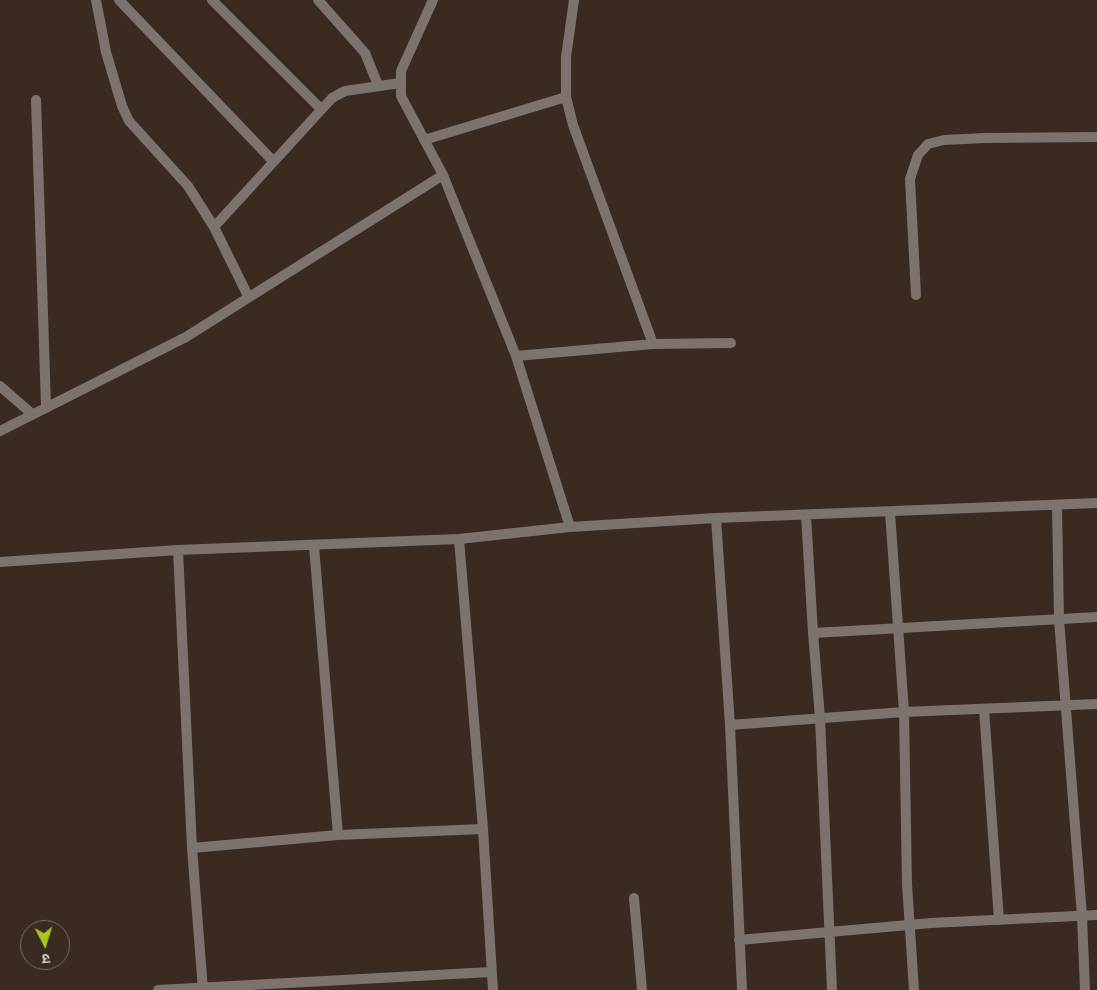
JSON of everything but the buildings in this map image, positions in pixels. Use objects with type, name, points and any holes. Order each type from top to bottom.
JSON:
[{"type":"street","points":[[96,0],[106,52],[122,106],[129,121],[188,186],[214,227],[248,296]]},
{"type":"street","points":[[119,0],[274,161]]},
{"type":"street","points":[[212,0],[321,109]]},
{"type":"street","points":[[318,0],[365,53],[378,86]]},
{"type":"street","points":[[574,0],[566,57],[566,97],[573,125],[653,344]]},
{"type":"street","points":[[431,1],[409,50],[400,83],[401,96],[443,176],[516,356],[570,527]]},
{"type":"street","points":[[214,227],[321,109],[345,91],[400,83]]},
{"type":"street","points":[[424,140],[566,97]]},
{"type":"street","points":[[36,100],[46,406]]},
{"type":"street","points":[[916,295],[910,179],[918,156],[928,144],[944,140],[985,138],[1097,137]]},
{"type":"street","points":[[0,431],[31,413],[186,336],[443,176]]},
{"type":"street","points":[[516,356],[653,344],[731,343]]},
{"type":"street","points":[[0,386],[31,413]]},
{"type":"street","points":[[0,562],[178,550],[459,539],[570,527],[716,518],[1097,503]]},
{"type":"street","points":[[1057,506],[1059,619],[1082,916],[1085,990]]},
{"type":"street","points":[[890,512],[904,712],[910,924],[914,990]]},
{"type":"street","points":[[806,515],[812,632],[820,718],[832,990]]},
{"type":"street","points":[[716,518],[730,725],[742,990]]},
{"type":"street","points":[[459,539],[483,829],[493,990]]},
{"type":"street","points":[[314,546],[338,835]]},
{"type":"street","points":[[178,550],[192,848],[203,989]]},
{"type":"street","points":[[812,632],[1097,617]]},
{"type":"street","points":[[730,725],[904,712],[1097,704]]},
{"type":"street","points":[[984,709],[999,920]]},
{"type":"street","points":[[192,848],[338,835],[483,829]]},
{"type":"street","points":[[634,898],[642,990]]},
{"type":"street","points":[[739,940],[910,924],[1097,916]]},
{"type":"street","points":[[158,990],[491,972]]}]
